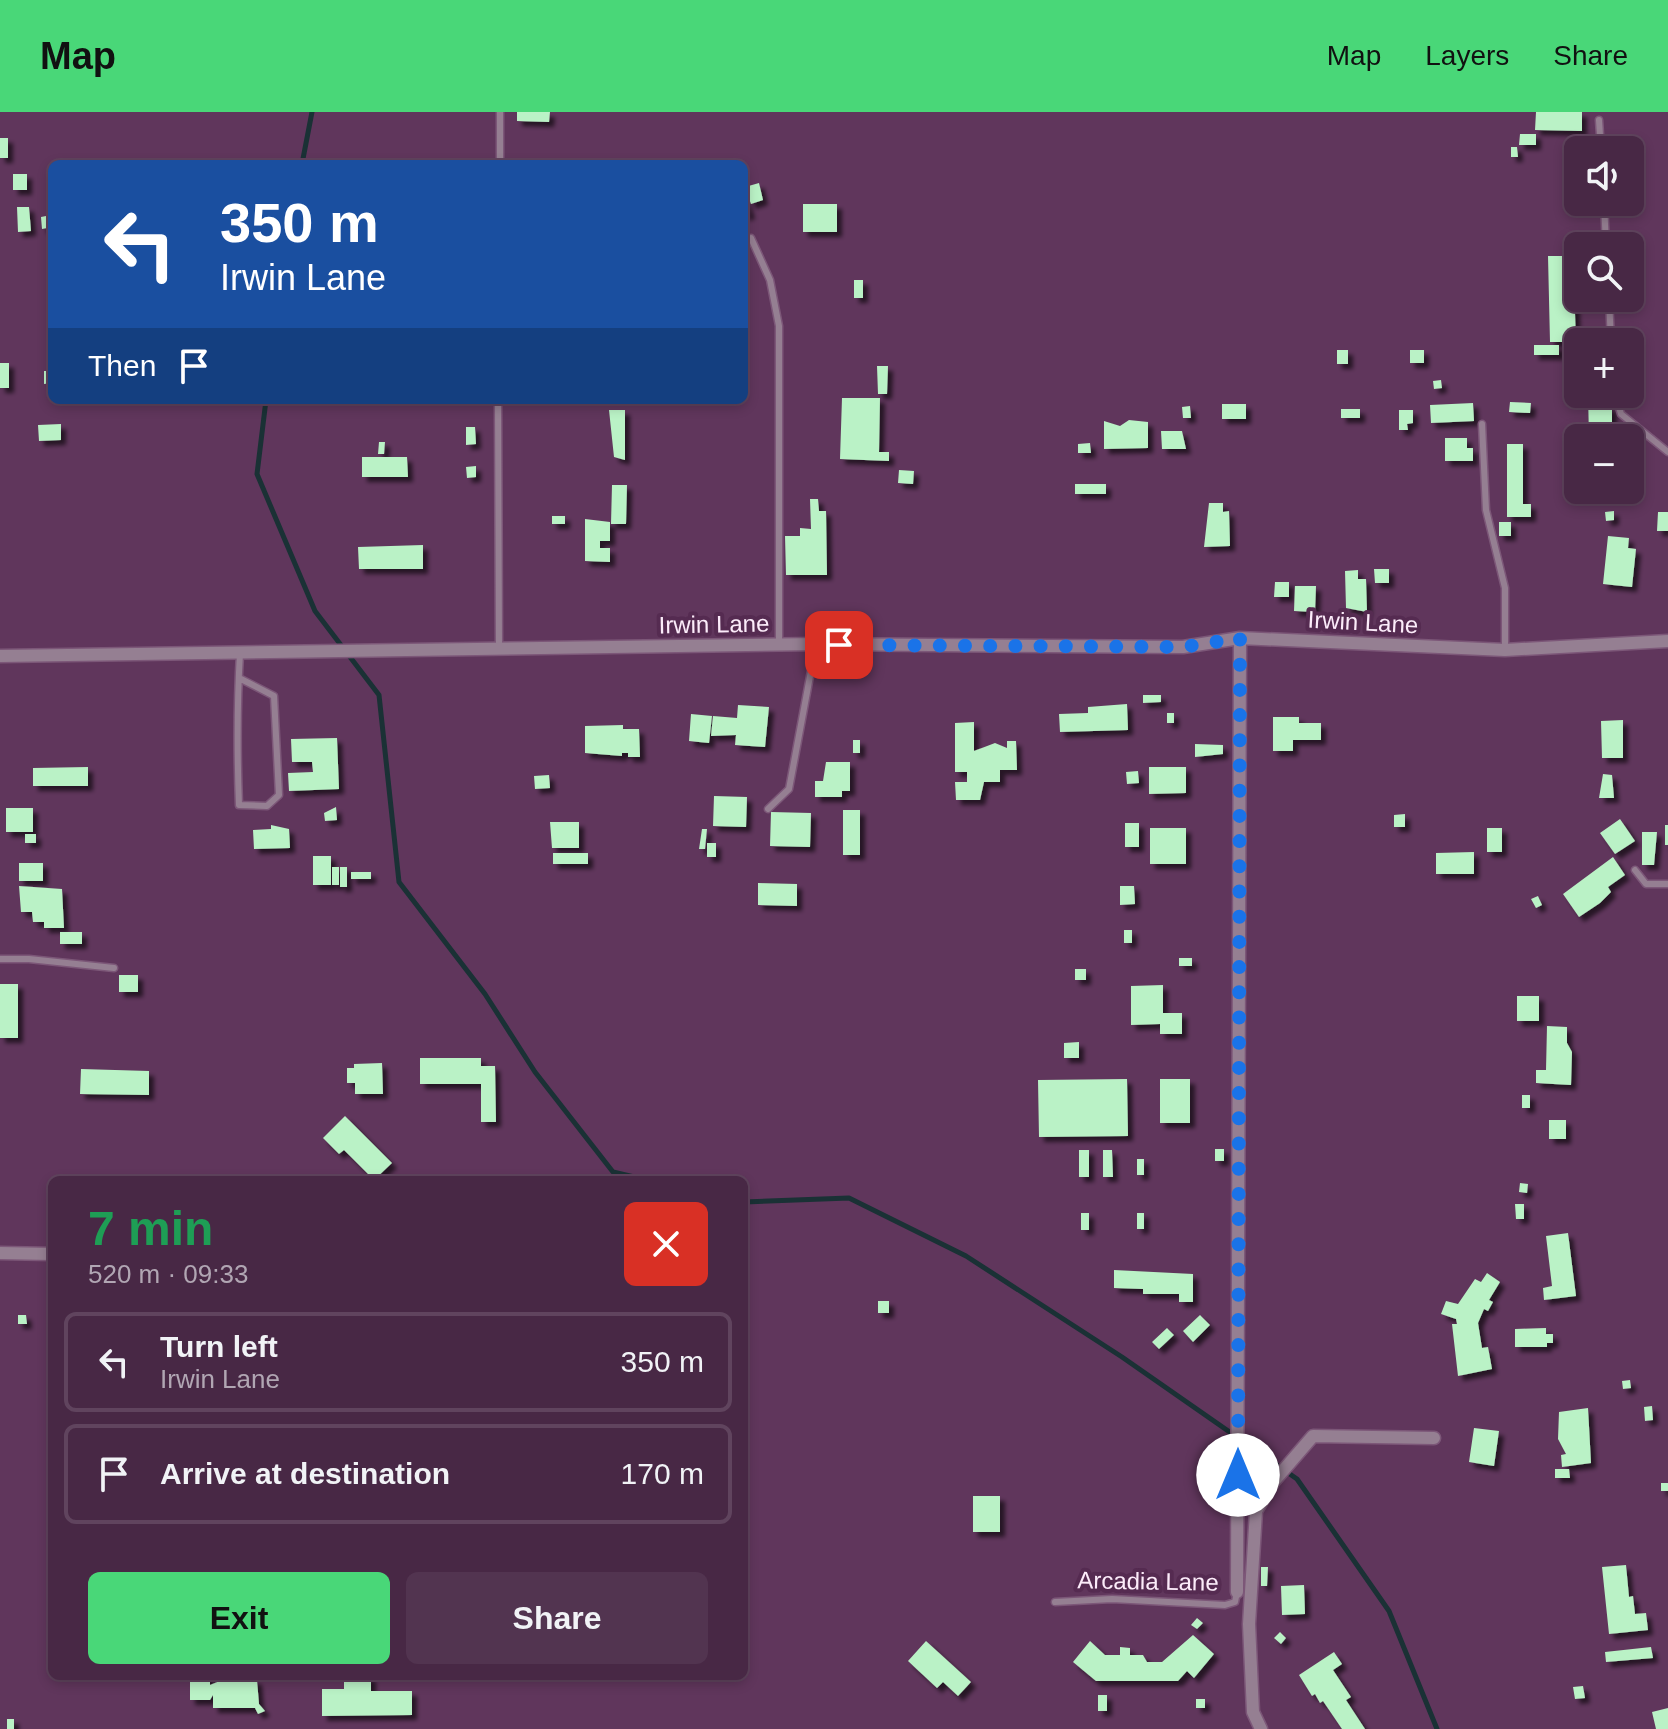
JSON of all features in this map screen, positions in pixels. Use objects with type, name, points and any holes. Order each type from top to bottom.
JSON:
[{"type":"street","name":"Irwin Lane","points":[[0,656],[816,644],[1183,647],[1240,638],[1505,650],[1668,641]]},
{"type":"street","name":"Arcadia Lane","points":[[1237,1592],[1240,638]]},
{"type":"street","points":[[0,1253],[48,1254]]},
{"type":"street","points":[[1261,1729],[1253,1712],[1251,1566],[1256,1511],[1274,1481],[1313,1436],[1434,1438]]},
{"type":"lane","points":[[500,112],[500,160]]},
{"type":"lane","points":[[1599,120],[1600,136]]},
{"type":"lane","points":[[751,238],[770,280],[779,326],[779,645]]},
{"type":"lane","points":[[498,404],[499,649]]},
{"type":"lane","points":[[1619,408],[1621,414],[1668,452]]},
{"type":"lane","points":[[1482,424],[1486,510],[1505,588],[1505,650]]},
{"type":"lane","points":[[768,809],[789,789],[816,644]]},
{"type":"lane","points":[[239,678],[274,696],[279,795],[267,806],[239,805],[239,678],[240,653]]},
{"type":"lane","points":[[1635,870],[1646,884],[1668,884]]},
{"type":"lane","points":[[0,959],[114,968]]},
{"type":"lane","name":"Arcadia Lane","points":[[1055,1602],[1112,1599],[1225,1605],[1235,1602],[1237,1592]]},
{"type":"building","points":[[517,112],[550,112],[549,122],[517,121]]},
{"type":"building","points":[[1536,112],[1582,112],[1582,131],[1535,130]]},
{"type":"building","points":[[1520,134],[1536,134],[1536,145],[1519,145]]},
{"type":"building","points":[[0,138],[8,138],[8,158],[0,158]]},
{"type":"building","points":[[1511,147],[1517,147],[1518,157],[1511,157]]},
{"type":"building","points":[[13,174],[27,174],[27,190],[13,190]]},
{"type":"building","points":[[759,183],[763,200],[751,204],[748,186]]},
{"type":"building","points":[[803,204],[837,204],[837,232],[803,232]]},
{"type":"building","points":[[17,207],[29,207],[31,231],[18,232]]},
{"type":"building","points":[[46,216],[47,228],[42,229],[41,217]]},
{"type":"building","points":[[1548,256],[1564,256],[1564,312],[1575,312],[1576,328],[1564,328],[1564,342],[1550,342]]},
{"type":"building","points":[[854,280],[863,280],[863,298],[854,298]]},
{"type":"building","points":[[1534,345],[1559,345],[1559,355],[1534,355]]},
{"type":"building","points":[[1337,350],[1348,350],[1348,364],[1337,364]]},
{"type":"building","points":[[1410,350],[1424,350],[1424,363],[1410,363]]},
{"type":"building","points":[[0,363],[9,363],[9,388],[0,388]]},
{"type":"building","points":[[877,366],[888,366],[887,394],[878,394]]},
{"type":"building","points":[[44,371],[48,371],[48,384],[44,384]]},
{"type":"building","points":[[1441,380],[1442,388],[1434,389],[1433,381]]},
{"type":"building","points":[[842,398],[880,398],[879,452],[889,452],[889,461],[840,459]]},
{"type":"building","points":[[1510,402],[1531,403],[1530,413],[1509,412]]},
{"type":"building","points":[[1473,403],[1474,421],[1431,423],[1430,405]]},
{"type":"building","points":[[1222,404],[1246,404],[1246,419],[1222,419]]},
{"type":"building","points":[[1190,406],[1191,418],[1183,418],[1182,407]]},
{"type":"building","points":[[1588,408],[1612,408],[1612,424],[1589,424]]},
{"type":"building","points":[[1341,409],[1360,409],[1360,418],[1341,418]]},
{"type":"building","points":[[609,410],[625,410],[625,460],[614,457]]},
{"type":"building","points":[[1399,410],[1413,410],[1413,423],[1407,424],[1408,430],[1399,430]]},
{"type":"building","points":[[1129,420],[1148,422],[1148,448],[1104,449],[1104,421],[1120,426]]},
{"type":"building","points":[[61,424],[61,440],[39,441],[38,425]]},
{"type":"building","points":[[466,427],[475,427],[476,444],[466,445]]},
{"type":"building","points":[[1161,431],[1182,431],[1186,449],[1162,449]]},
{"type":"building","points":[[1445,438],[1467,438],[1467,448],[1473,448],[1473,461],[1445,461]]},
{"type":"building","points":[[379,442],[385,442],[384,454],[378,454]]},
{"type":"building","points":[[1090,443],[1091,453],[1078,453],[1078,444]]},
{"type":"building","points":[[1507,444],[1523,444],[1523,504],[1531,504],[1531,517],[1507,517]]},
{"type":"building","points":[[362,457],[407,457],[408,477],[362,477]]},
{"type":"building","points":[[476,466],[476,477],[467,478],[466,467]]},
{"type":"building","points":[[899,470],[914,471],[913,484],[898,483]]},
{"type":"building","points":[[1075,484],[1106,484],[1106,494],[1075,494]]},
{"type":"building","points":[[612,485],[627,485],[626,524],[611,524]]},
{"type":"building","points":[[810,499],[818,499],[819,511],[826,511],[827,575],[786,575],[785,536],[800,536],[800,528],[811,529]]},
{"type":"building","points":[[1209,503],[1223,503],[1223,512],[1229,511],[1230,546],[1204,547]]},
{"type":"building","points":[[1614,511],[1614,520],[1606,521],[1605,512]]},
{"type":"building","points":[[1658,512],[1668,512],[1668,531],[1657,531]]},
{"type":"building","points":[[552,516],[565,516],[565,524],[552,524]]},
{"type":"building","points":[[585,519],[610,522],[610,541],[600,541],[600,548],[610,548],[610,562],[585,561]]},
{"type":"building","points":[[1499,522],[1511,522],[1511,536],[1499,536]]},
{"type":"building","points":[[1608,536],[1629,538],[1628,548],[1636,549],[1632,587],[1603,584]]},
{"type":"building","points":[[423,545],[423,569],[359,569],[358,547]]},
{"type":"building","points":[[1374,569],[1389,569],[1389,583],[1375,583]]},
{"type":"building","points":[[1358,570],[1358,579],[1366,579],[1367,612],[1346,608],[1345,571]]},
{"type":"building","points":[[1275,582],[1289,582],[1289,597],[1274,597]]},
{"type":"building","points":[[1295,586],[1316,586],[1315,612],[1294,611]]},
{"type":"building","points":[[1143,695],[1161,695],[1161,702],[1143,703]]},
{"type":"building","points":[[1127,704],[1128,730],[1060,732],[1059,714],[1088,713],[1088,707]]},
{"type":"building","points":[[738,705],[769,707],[765,747],[735,745],[736,735],[711,736],[713,716],[737,718]]},
{"type":"building","points":[[1167,713],[1174,713],[1174,723],[1167,723]]},
{"type":"building","points":[[691,714],[712,716],[709,743],[689,741]]},
{"type":"building","points":[[1273,717],[1299,717],[1299,723],[1321,723],[1321,740],[1293,740],[1293,751],[1273,751]]},
{"type":"building","points":[[1623,720],[1623,758],[1602,758],[1601,721]]},
{"type":"building","points":[[974,722],[974,751],[995,743],[1007,748],[1007,741],[1016,741],[1017,770],[1000,770],[1000,782],[984,782],[980,800],[956,800],[955,782],[967,782],[967,772],[955,772],[955,723]]},
{"type":"building","points":[[623,725],[623,729],[639,729],[640,757],[628,757],[628,753],[622,753],[622,756],[585,753],[585,726]]},
{"type":"building","points":[[337,738],[339,789],[289,791],[288,773],[313,772],[312,762],[292,762],[291,739]]},
{"type":"building","points":[[853,740],[860,740],[860,753],[853,753]]},
{"type":"building","points":[[1195,744],[1223,745],[1223,754],[1195,757]]},
{"type":"building","points":[[826,762],[850,762],[850,791],[842,791],[842,797],[815,797],[815,781],[823,781]]},
{"type":"building","points":[[88,767],[88,786],[33,786],[33,768]]},
{"type":"building","points":[[1149,767],[1186,767],[1186,793],[1149,794]]},
{"type":"building","points":[[1138,771],[1139,783],[1127,784],[1126,772]]},
{"type":"building","points":[[1603,774],[1612,775],[1614,798],[1599,798]]},
{"type":"building","points":[[549,775],[550,788],[535,789],[534,776]]},
{"type":"building","points":[[714,796],[747,797],[746,827],[713,826]]},
{"type":"building","points":[[336,807],[337,820],[325,821],[324,813]]},
{"type":"building","points":[[6,808],[33,808],[33,832],[6,832]]},
{"type":"building","points":[[843,810],[860,810],[860,855],[843,855]]},
{"type":"building","points":[[771,812],[811,813],[810,847],[770,846]]},
{"type":"building","points":[[1405,814],[1405,827],[1394,827],[1394,815]]},
{"type":"building","points":[[1620,819],[1635,841],[1615,854],[1600,833]]},
{"type":"building","points":[[550,822],[579,822],[579,848],[552,848]]},
{"type":"building","points":[[1125,823],[1139,823],[1139,847],[1125,847]]},
{"type":"building","points":[[271,825],[289,829],[290,848],[254,849],[253,830],[271,829]]},
{"type":"building","points":[[1665,825],[1668,825],[1668,845],[1665,845]]},
{"type":"building","points":[[1150,828],[1186,828],[1186,864],[1150,864]]},
{"type":"building","points":[[1487,828],[1502,828],[1502,852],[1487,852]]},
{"type":"building","points":[[702,829],[707,829],[705,849],[699,849]]},
{"type":"building","points":[[1642,832],[1657,832],[1654,865],[1642,865]]},
{"type":"building","points":[[25,834],[36,834],[36,843],[25,843]]},
{"type":"building","points":[[707,843],[716,843],[716,857],[707,857]]},
{"type":"building","points":[[1474,852],[1474,874],[1436,874],[1436,853]]},
{"type":"building","points":[[553,853],[588,853],[588,864],[553,864]]},
{"type":"building","points":[[313,856],[331,856],[331,885],[313,885]]},
{"type":"building","points":[[1613,857],[1625,875],[1608,887],[1611,892],[1600,903],[1579,917],[1563,894]]},
{"type":"building","points":[[19,863],[43,863],[43,881],[19,881]]},
{"type":"building","points":[[332,867],[339,867],[339,885],[332,885]]},
{"type":"building","points":[[340,867],[347,867],[347,887],[340,887]]},
{"type":"building","points":[[351,872],[371,872],[371,879],[351,879]]},
{"type":"building","points":[[758,883],[797,884],[797,906],[758,905]]},
{"type":"building","points":[[19,886],[62,889],[64,928],[44,928],[44,922],[33,922],[32,912],[21,912]]},
{"type":"building","points":[[1120,886],[1134,886],[1135,904],[1120,905]]},
{"type":"building","points":[[1538,896],[1542,905],[1536,908],[1531,899]]},
{"type":"building","points":[[1124,930],[1132,930],[1132,943],[1124,943]]},
{"type":"building","points":[[60,932],[82,932],[82,944],[60,944]]},
{"type":"building","points":[[1179,958],[1192,958],[1192,966],[1179,966]]},
{"type":"building","points":[[1075,969],[1086,969],[1086,980],[1075,980]]},
{"type":"building","points":[[119,975],[138,975],[138,992],[119,992]]},
{"type":"building","points":[[0,984],[18,984],[18,1038],[0,1038]]},
{"type":"building","points":[[1163,985],[1163,1013],[1182,1013],[1182,1034],[1160,1034],[1160,1024],[1131,1025],[1131,986]]},
{"type":"building","points":[[1517,996],[1539,996],[1539,1021],[1517,1021]]},
{"type":"building","points":[[1547,1026],[1567,1027],[1567,1043],[1572,1052],[1571,1085],[1536,1083],[1536,1070],[1546,1070]]},
{"type":"building","points":[[1079,1042],[1079,1058],[1064,1058],[1064,1043]]},
{"type":"building","points":[[420,1058],[481,1058],[481,1066],[495,1066],[496,1122],[481,1122],[481,1084],[420,1084]]},
{"type":"building","points":[[382,1063],[383,1094],[355,1094],[355,1083],[347,1083],[347,1068],[354,1068],[354,1064]]},
{"type":"building","points":[[81,1069],[149,1071],[149,1095],[80,1094]]},
{"type":"building","points":[[1127,1079],[1128,1136],[1039,1137],[1038,1080]]},
{"type":"building","points":[[1160,1079],[1190,1079],[1190,1123],[1160,1123]]},
{"type":"building","points":[[1522,1095],[1530,1095],[1530,1108],[1522,1108]]},
{"type":"building","points":[[345,1116],[392,1163],[378,1176],[370,1176],[344,1150],[339,1154],[323,1138]]},
{"type":"building","points":[[1549,1120],[1566,1120],[1566,1139],[1549,1139]]},
{"type":"building","points":[[1215,1149],[1224,1149],[1224,1161],[1215,1161]]},
{"type":"building","points":[[1079,1150],[1089,1150],[1089,1177],[1079,1177]]},
{"type":"building","points":[[1103,1150],[1112,1150],[1113,1177],[1103,1177]]},
{"type":"building","points":[[1137,1159],[1144,1159],[1144,1175],[1137,1175]]},
{"type":"building","points":[[1520,1183],[1528,1184],[1527,1193],[1519,1192]]},
{"type":"building","points":[[1515,1204],[1524,1204],[1524,1219],[1516,1219]]},
{"type":"building","points":[[1081,1213],[1089,1213],[1089,1230],[1081,1230]]},
{"type":"building","points":[[1137,1213],[1144,1213],[1144,1229],[1137,1229]]},
{"type":"building","points":[[1568,1233],[1576,1296],[1544,1300],[1543,1288],[1552,1286],[1546,1236]]},
{"type":"building","points":[[1114,1270],[1193,1274],[1193,1302],[1179,1302],[1179,1294],[1143,1294],[1143,1289],[1114,1288]]},
{"type":"building","points":[[1487,1273],[1500,1282],[1489,1300],[1493,1302],[1488,1311],[1484,1309],[1478,1323],[1482,1348],[1488,1347],[1492,1369],[1458,1376],[1452,1324],[1457,1324],[1456,1319],[1441,1314],[1446,1301],[1458,1304],[1475,1279],[1481,1282]]},
{"type":"building","points":[[878,1301],[889,1301],[889,1313],[878,1313]]},
{"type":"building","points":[[18,1315],[26,1315],[27,1324],[18,1324]]},
{"type":"building","points":[[1200,1315],[1210,1325],[1193,1342],[1183,1331]]},
{"type":"building","points":[[1167,1328],[1174,1335],[1159,1349],[1152,1342]]},
{"type":"building","points":[[1546,1328],[1546,1334],[1553,1334],[1553,1343],[1547,1343],[1547,1347],[1515,1347],[1515,1329]]},
{"type":"building","points":[[1630,1380],[1631,1388],[1623,1389],[1622,1381]]},
{"type":"building","points":[[1652,1406],[1653,1420],[1645,1421],[1644,1407]]},
{"type":"building","points":[[1588,1408],[1591,1463],[1562,1467],[1561,1455],[1566,1454],[1558,1439],[1559,1412]]},
{"type":"building","points":[[1474,1428],[1499,1431],[1494,1466],[1469,1462]]},
{"type":"building","points":[[1555,1469],[1569,1469],[1570,1478],[1555,1478]]},
{"type":"building","points":[[1661,1483],[1668,1483],[1668,1491],[1661,1491]]},
{"type":"building","points":[[973,1496],[1000,1496],[1000,1532],[973,1532]]},
{"type":"building","points":[[1626,1565],[1629,1597],[1633,1596],[1635,1614],[1646,1613],[1648,1630],[1609,1634],[1602,1567]]},
{"type":"building","points":[[1261,1567],[1268,1567],[1267,1586],[1261,1586]]},
{"type":"building","points":[[1304,1585],[1305,1614],[1282,1615],[1281,1586]]},
{"type":"building","points":[[1197,1618],[1203,1623],[1197,1629],[1191,1625]]},
{"type":"building","points":[[1280,1632],[1286,1638],[1281,1644],[1274,1638]]},
{"type":"building","points":[[1193,1635],[1214,1654],[1194,1678],[1187,1671],[1178,1681],[1096,1681],[1073,1662],[1090,1641],[1105,1655],[1120,1655],[1120,1647],[1130,1648],[1130,1655],[1143,1655],[1147,1662],[1162,1662]]},
{"type":"building","points":[[926,1641],[971,1682],[958,1696],[943,1682],[937,1688],[908,1661]]},
{"type":"building","points":[[1651,1647],[1653,1658],[1606,1662],[1605,1652]]},
{"type":"building","points":[[1334,1652],[1342,1664],[1333,1670],[1351,1697],[1346,1700],[1365,1729],[1342,1729],[1323,1701],[1320,1703],[1315,1694],[1312,1696],[1299,1675]]},
{"type":"building","points":[[190,1680],[210,1680],[210,1685],[222,1680],[257,1680],[259,1704],[265,1711],[258,1714],[255,1708],[213,1708],[213,1695],[210,1700],[190,1700]]},
{"type":"building","points":[[344,1680],[371,1680],[371,1691],[412,1691],[412,1715],[322,1716],[322,1689],[344,1689]]},
{"type":"building","points":[[1583,1686],[1585,1698],[1575,1699],[1573,1687]]},
{"type":"building","points":[[1098,1695],[1107,1695],[1107,1711],[1098,1711]]},
{"type":"building","points":[[1196,1699],[1205,1699],[1205,1708],[1196,1708]]},
{"type":"building","points":[[1668,1708],[1668,1729],[1656,1729],[1652,1712]]},
{"type":"building","points":[[7,1719],[14,1719],[14,1729],[7,1729]]},
{"type":"waterway","points":[[303,160],[312,112]]},
{"type":"waterway","points":[[266,404],[257,474],[315,611],[379,695],[399,882],[485,994],[535,1072],[613,1172],[630,1176]]},
{"type":"waterway","points":[[748,1202],[849,1198],[966,1256],[1122,1357],[1297,1479],[1389,1611],[1437,1729]]},
{"type":"route","points":[[839,645],[1183,647],[1240,638],[1238,1475]]}]
